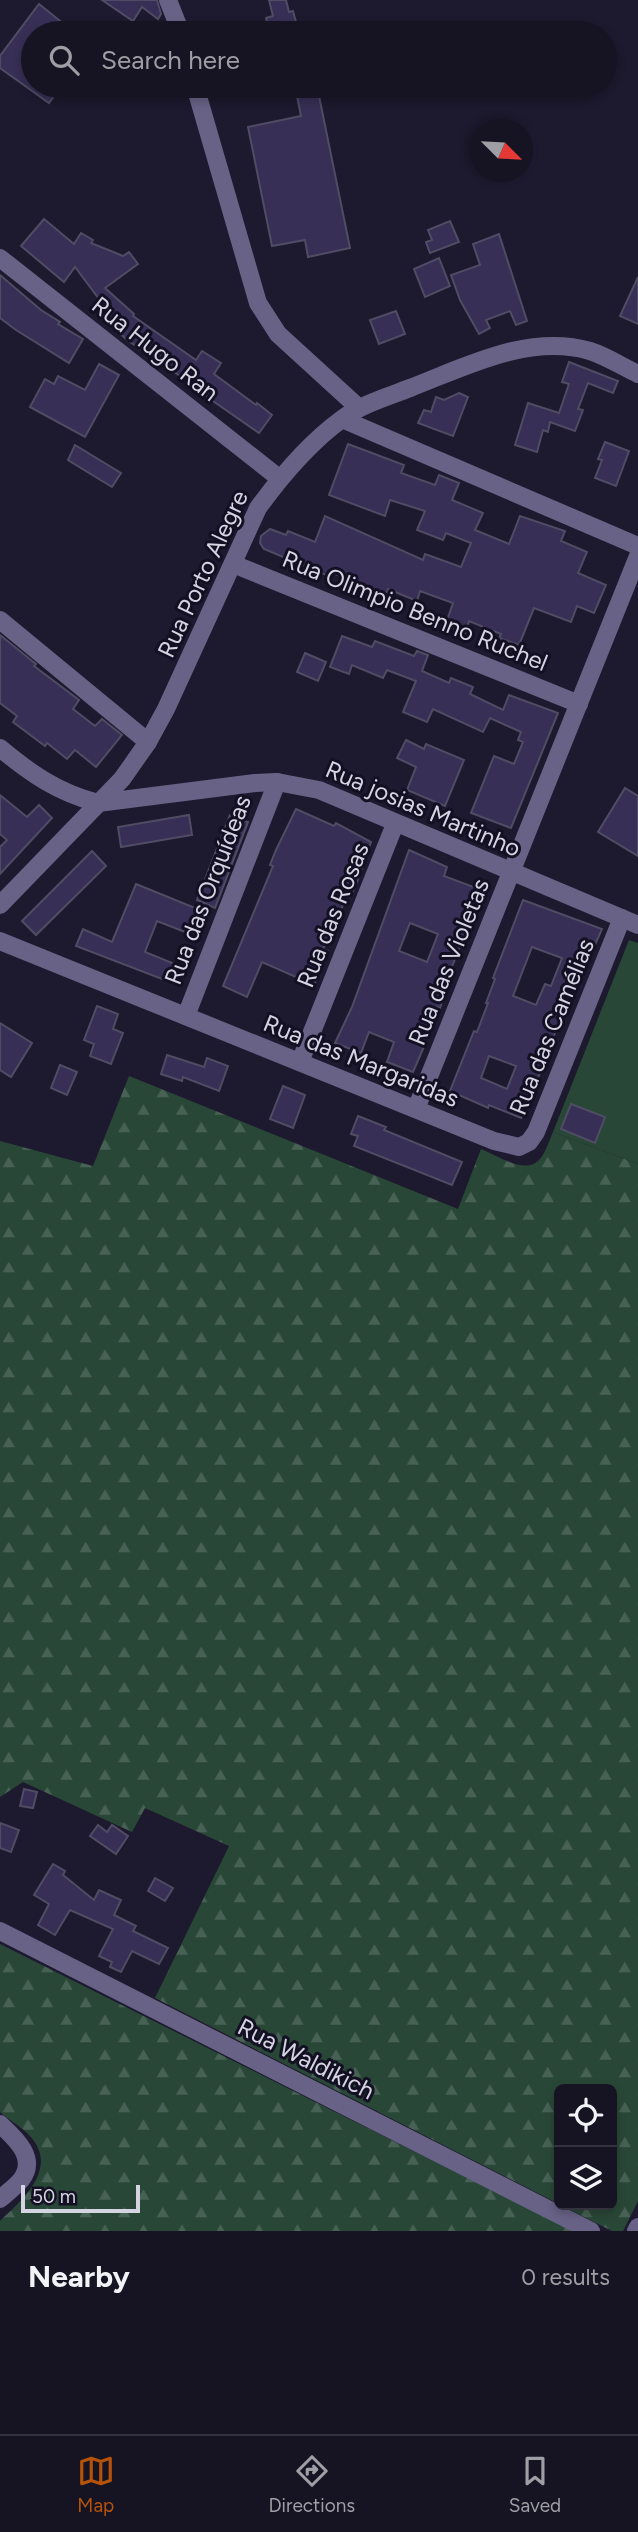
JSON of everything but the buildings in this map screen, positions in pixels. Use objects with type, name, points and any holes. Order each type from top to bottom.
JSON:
[{"type":"street","points":[[168,0],[176,21]]},
{"type":"street","points":[[198,98],[258,303],[278,334],[359,408]]},
{"type":"street","name":"Rua Hugo Ran","points":[[0,258],[279,478]]},
{"type":"street","name":"Rua Porto Alegre","points":[[0,905],[122,779],[148,742],[166,709],[258,508],[279,478],[342,419],[359,408],[505,353],[536,348],[559,347],[590,351],[638,374]]},
{"type":"street","points":[[342,419],[638,546]]},
{"type":"street","name":"Rua das Violetas","points":[[416,1109],[638,556]]},
{"type":"street","name":"Rua Olimpio Benno Ruchel","points":[[233,564],[579,704]]},
{"type":"street","points":[[0,620],[148,742]]},
{"type":"street","points":[[0,748],[33,775],[57,789],[97,803]]},
{"type":"street","name":"Rua josias Martinho","points":[[97,803],[276,782],[319,790],[630,921]]},
{"type":"street","name":"Rua das Orquídeas","points":[[186,1016],[276,782]]},
{"type":"street","name":"Rua das Rosas","points":[[300,1062],[395,824]]},
{"type":"street","name":"Rua das Camélias","points":[[519,1147],[529,1142],[536,1132],[630,921]]},
{"type":"street","name":"Rua das Margaridas","points":[[0,941],[494,1141],[519,1147]]},
{"type":"street","name":"Rua Waldikich","points":[[0,1931],[591,2231]]},
{"type":"street","points":[[0,2124],[19,2141],[26,2154],[27,2165],[23,2179],[0,2199]]},
{"type":"green space","points":[[629,940],[638,943],[638,1164],[553,1132]]},
{"type":"green space","points":[[129,1076],[458,1209],[481,1149],[510,1162],[532,1164],[543,1155],[553,1132],[638,1164],[638,2201],[623,2231],[612,2231],[570,2210],[617,2210],[617,2084],[554,2084],[554,2201],[155,1998],[229,1846],[145,1808],[132,1832],[23,1782],[0,1797],[0,1141],[93,1166]]},
{"type":"green space","points":[[0,1944],[573,2231],[0,2231],[0,2221],[33,2186],[41,2164],[40,2153],[31,2137],[0,2112]]}]
